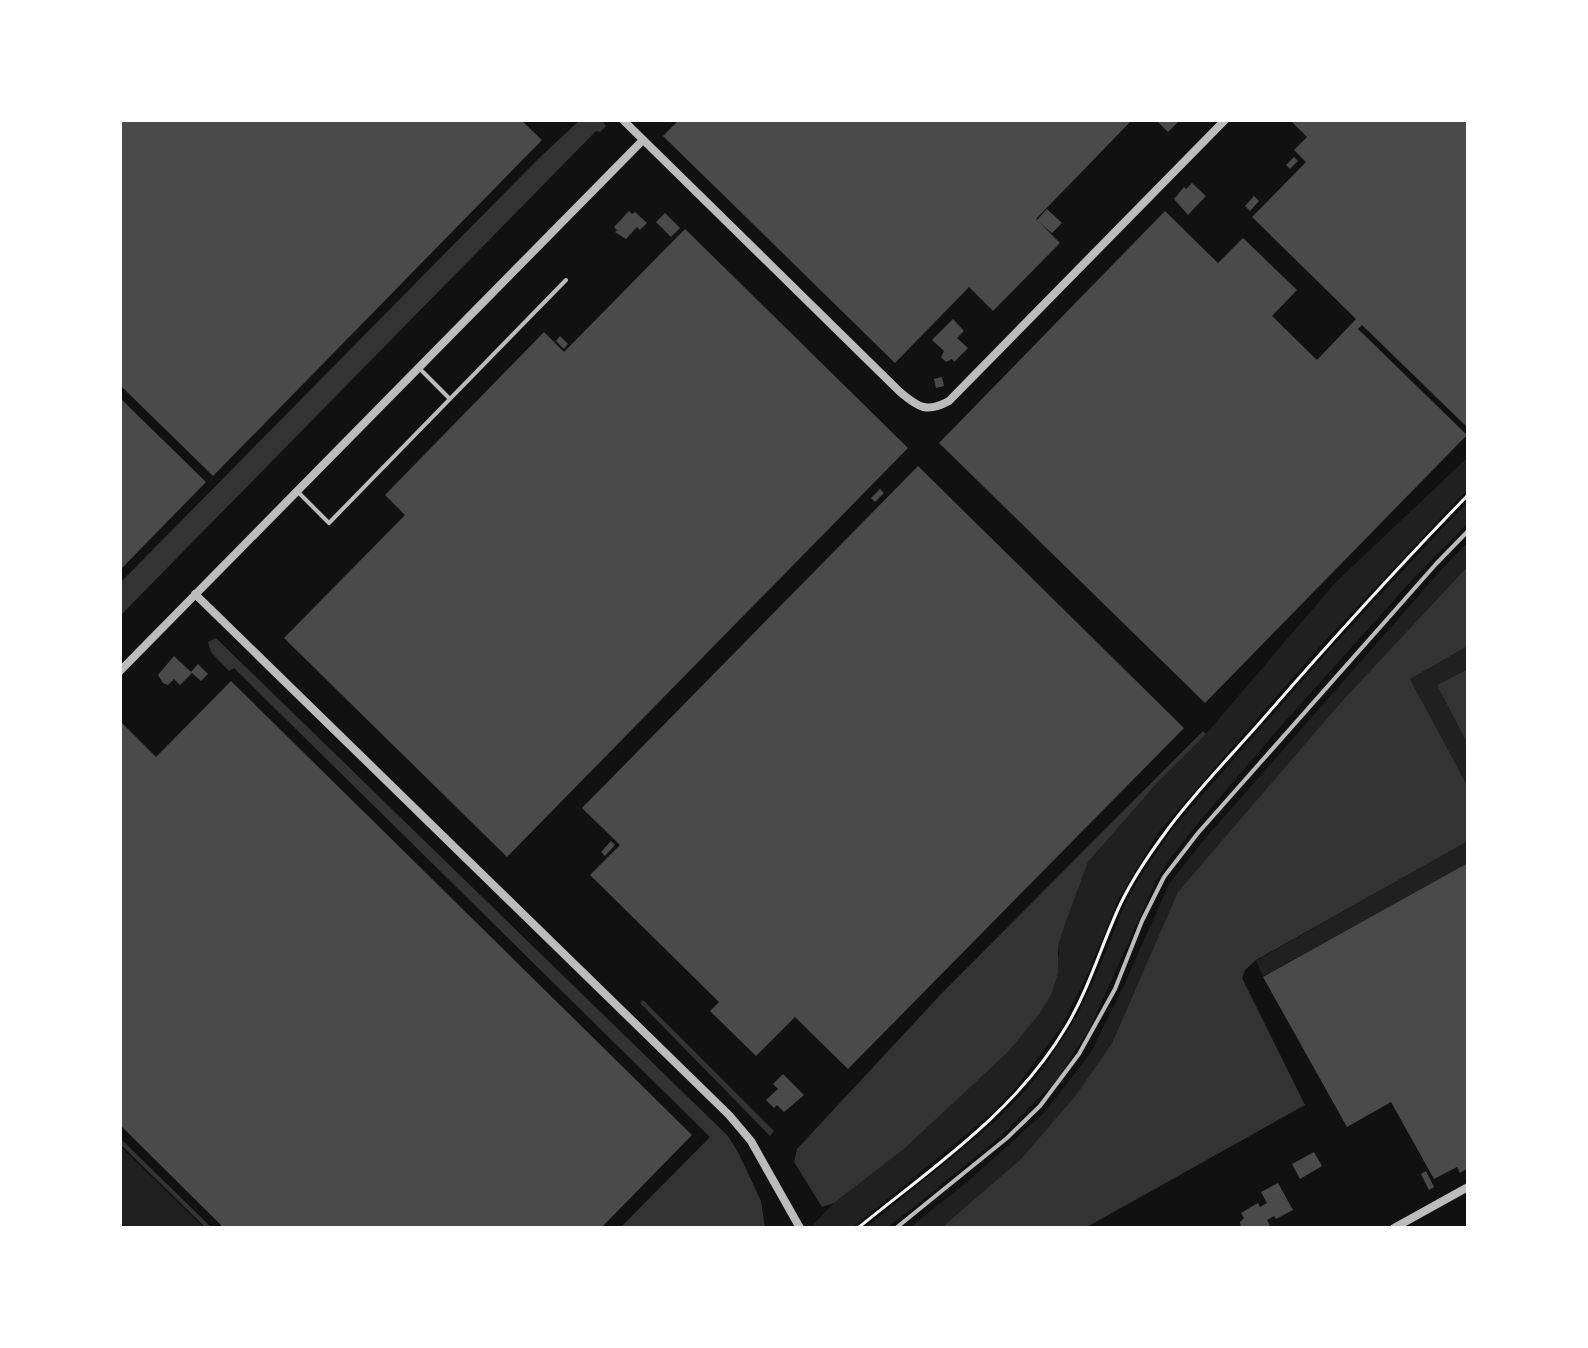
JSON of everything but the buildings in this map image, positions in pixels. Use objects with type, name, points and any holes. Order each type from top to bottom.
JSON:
[{"type":"street","points":[[623,120],[900,392],[923,407],[935,408],[949,401],[1225,120]]},
{"type":"street","points":[[120,671],[643,140]]},
{"type":"street","points":[[195,594],[729,1115],[751,1141],[800,1228]]},
{"type":"street","points":[[1394,1228],[1468,1187]]},
{"type":"lane","points":[[297,491],[329,523],[566,280]]},
{"type":"lane","points":[[419,368],[450,399]]},
{"type":"lane","points":[[896,1228],[998,1146],[1040,1106],[1079,1054],[1115,989],[1142,921],[1164,877],[1238,787],[1468,531]]},
{"type":"shaded area","points":[[580,120],[601,120],[606,126],[600,132],[596,131],[120,616],[120,583]]},
{"type":"shaded area","points":[[1468,457],[1468,489],[1322,644],[1158,833],[1118,900],[1062,1026],[1016,1087],[992,1113],[852,1228],[813,1228],[834,1203],[904,1149],[1008,1052],[1059,955],[1063,930],[1088,862],[1157,783],[1206,734],[1335,583]]},
{"type":"shaded area","points":[[1468,501],[1468,523],[1412,580],[1281,726],[1172,856],[1156,881],[1090,1028],[1056,1081],[1001,1136],[914,1207],[886,1228],[865,1228],[997,1120],[1027,1089],[1078,1014],[1125,904],[1171,831],[1330,649]]},
{"type":"shaded area","points":[[1468,542],[1468,566],[1343,700],[1139,981],[1112,1043],[1076,1095],[1021,1159],[941,1228],[909,1228],[972,1178],[1044,1113],[1090,1054],[1169,884],[1202,842]]},
{"type":"shaded area","points":[[1468,566],[1468,646],[1410,679],[1468,787],[1468,841],[1256,960],[1245,970],[1242,978],[1305,1105],[1085,1228],[941,1228],[1021,1159],[1076,1095],[1112,1043],[1178,892],[1343,700]]},
{"type":"shaded area","points":[[216,638],[728,1136],[761,1201],[765,1228],[620,1228],[710,1137],[234,668],[229,671],[211,652],[208,642]]},
{"type":"shaded area","points":[[1468,646],[1468,669],[1437,685],[1468,745],[1468,787],[1410,679]]},
{"type":"shaded area","points":[[1468,669],[1468,745],[1437,685]]},
{"type":"shaded area","points":[[1203,731],[1206,734],[1157,783],[1088,862],[1058,947],[1058,973],[1051,995],[1040,1013],[1008,1052],[904,1149],[834,1203],[822,1207],[794,1162],[797,1149],[943,992]]},
{"type":"shaded area","points":[[1468,841],[1468,865],[1263,976],[1256,961]]},
{"type":"shaded area","points":[[643,1000],[774,1131],[770,1136],[640,1003]]},
{"type":"shaded area","points":[[120,1146],[204,1228],[120,1228]]},
{"type":"waterway","points":[[120,1141],[209,1228]]}]
